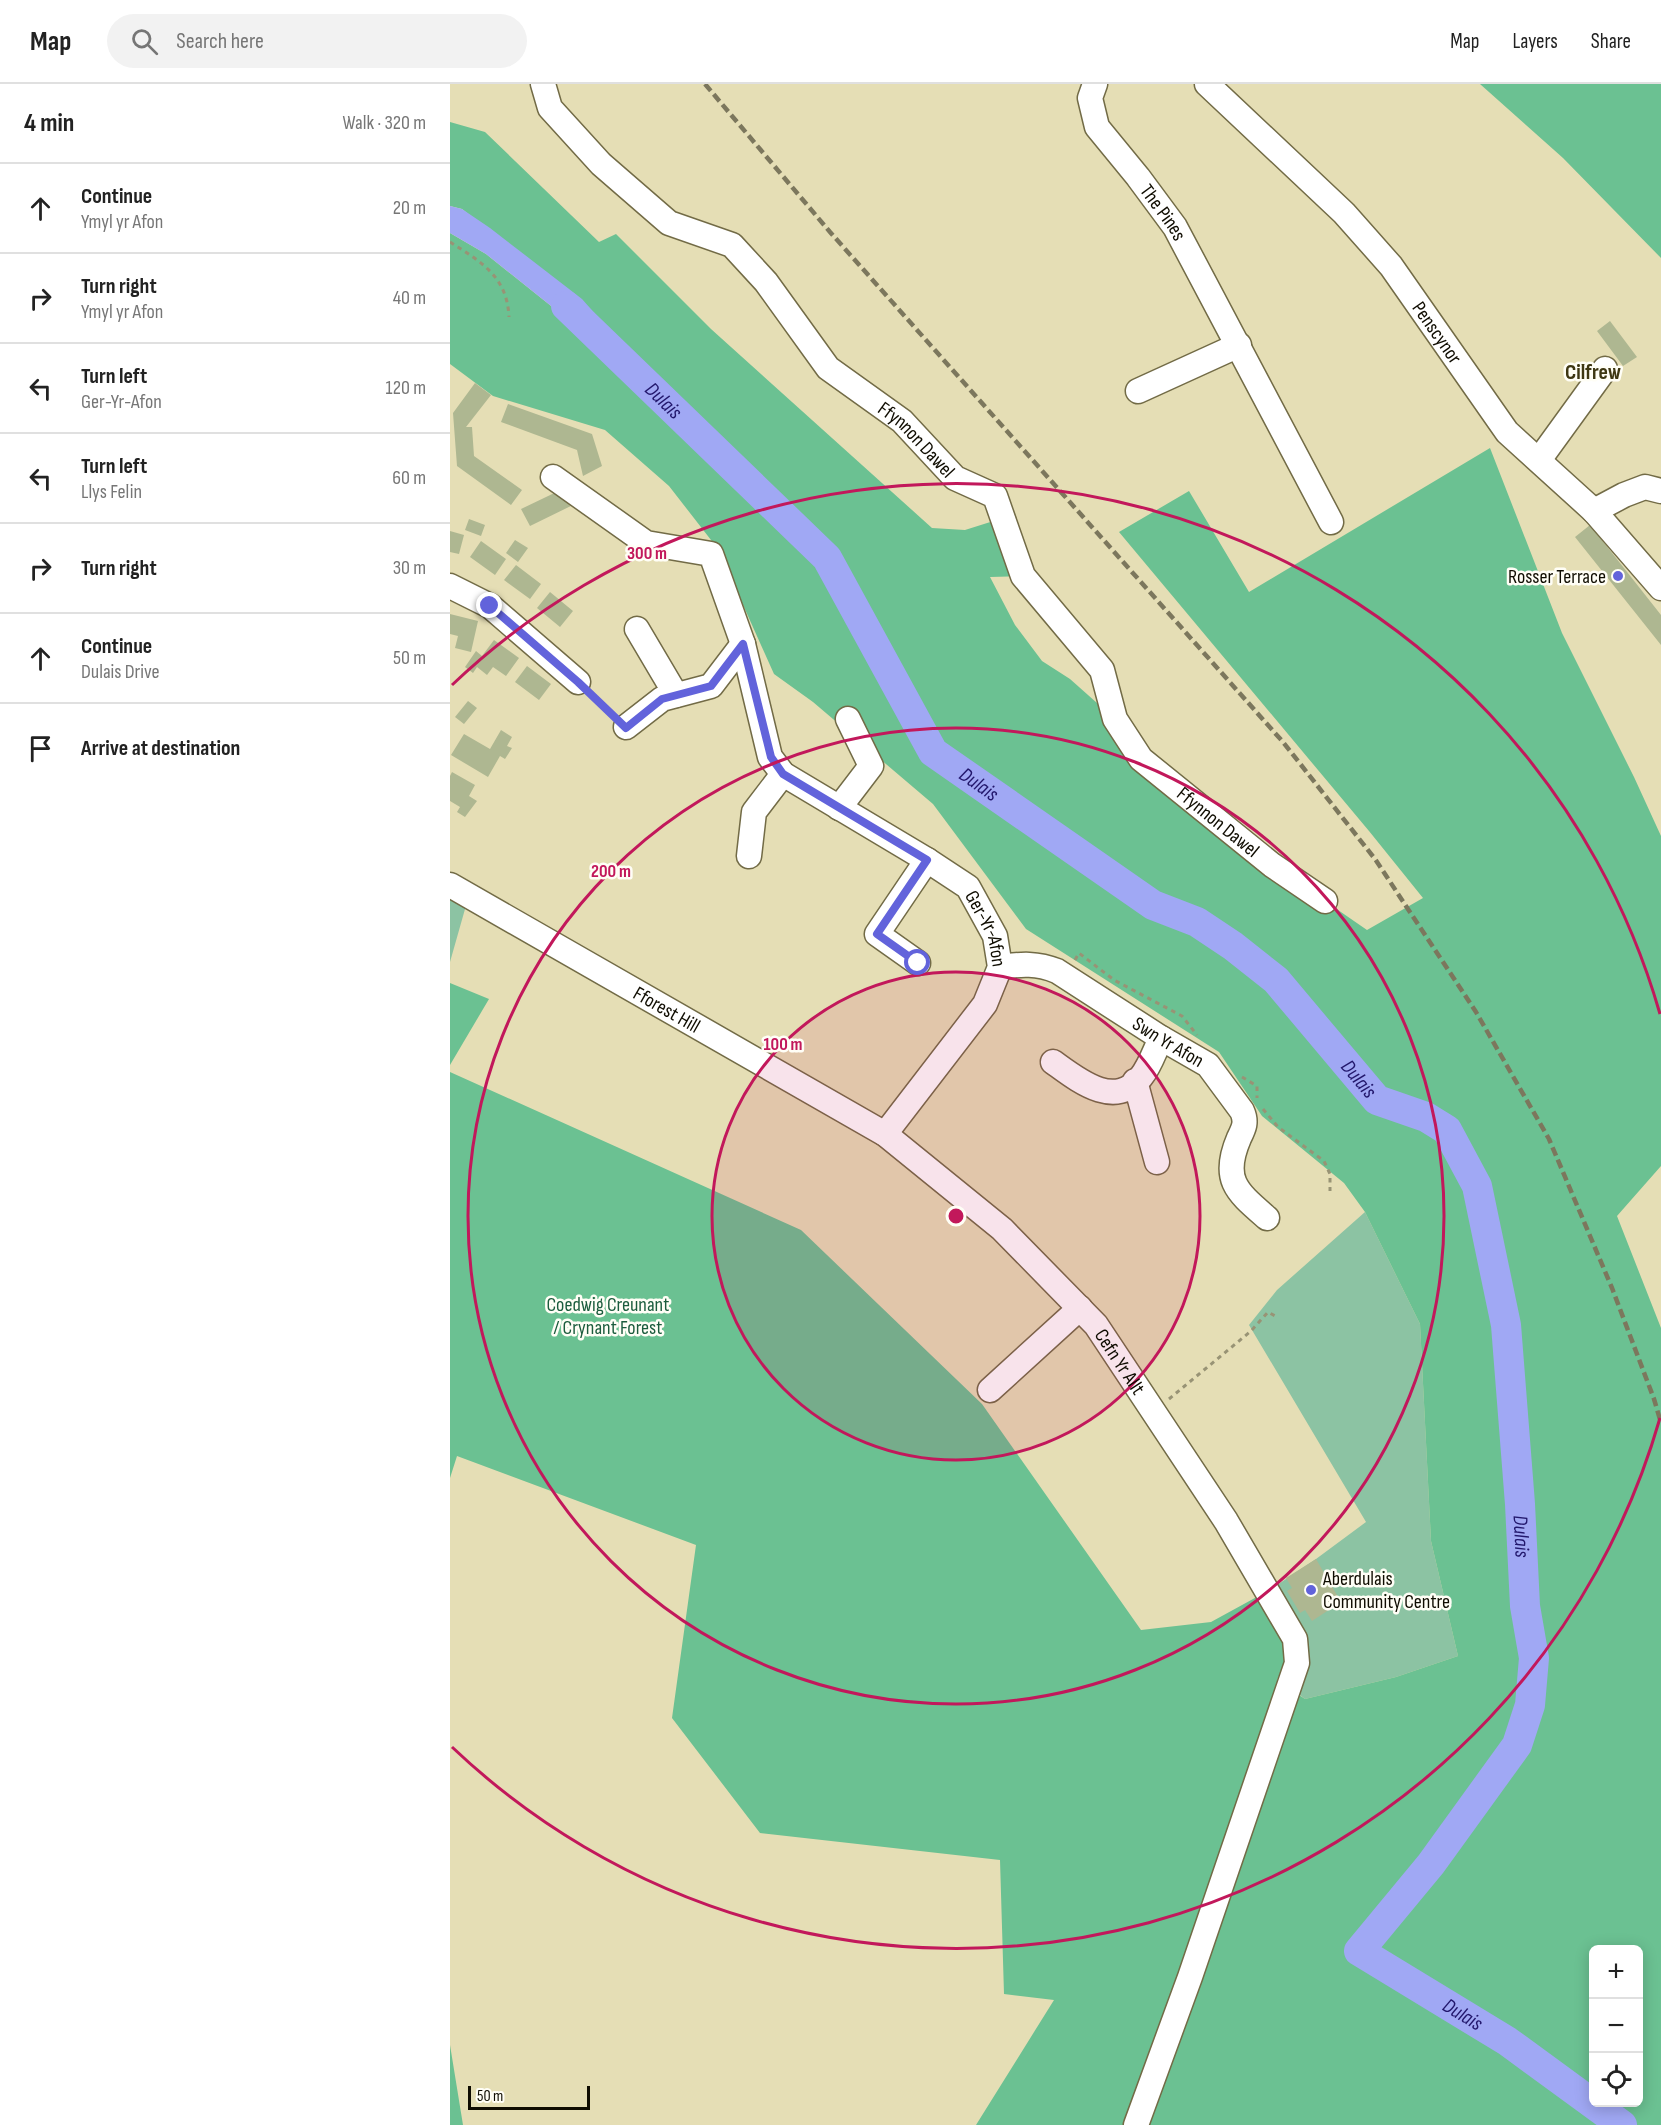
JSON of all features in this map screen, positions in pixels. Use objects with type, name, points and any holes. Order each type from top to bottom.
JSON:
[{"type":"street","name":"Ffynnon Dawel","points":[[543,84],[550,108],[601,164],[669,224],[732,245],[766,282],[828,368],[902,421],[955,478],[995,496],[1023,576],[1102,670],[1115,718],[1141,759],[1272,865],[1325,901]]},
{"type":"street","name":"The Pines","points":[[1095,84],[1090,98],[1097,128],[1138,177],[1175,227],[1331,522]]},
{"type":"street","name":"Penscynor","points":[[1207,84],[1344,213],[1383,257],[1507,432],[1594,511],[1661,588]]},
{"type":"street","points":[[1138,391],[1239,345]]},
{"type":"street","points":[[1539,460],[1605,369]]},
{"type":"street","points":[[553,477],[646,543],[711,554],[743,644],[771,757],[783,774],[754,812],[749,856]]},
{"type":"street","points":[[1594,511],[1623,495],[1645,487],[1661,491]]},
{"type":"street","points":[[450,586],[490,606],[578,682]]},
{"type":"street","points":[[637,629],[676,695]]},
{"type":"street","points":[[626,728],[662,699],[711,686],[743,644]]},
{"type":"street","points":[[839,808],[871,766],[848,719]]},
{"type":"street","name":"Ger-Yr-Afon","points":[[783,774],[968,887],[995,936],[1000,967],[985,1004],[885,1134]]},
{"type":"street","points":[[918,963],[877,934],[927,860]]},
{"type":"street","name":"Fforest Hill","points":[[450,885],[885,1134]]},
{"type":"street","name":"Swn Yr Afon","points":[[1000,967],[1026,963],[1057,971],[1161,1038],[1208,1065],[1245,1118],[1244,1128],[1233,1157],[1234,1183],[1239,1194],[1267,1218]]},
{"type":"street","points":[[1053,1062],[1082,1084],[1104,1091],[1117,1091],[1128,1087],[1141,1076],[1161,1038]]},
{"type":"street","points":[[1135,1081],[1157,1162]]},
{"type":"street","name":"Cefn Yr Allt","points":[[885,1134],[1002,1229],[1096,1325],[1226,1521],[1295,1639],[1297,1663],[1190,1977],[1136,2125]]},
{"type":"street","points":[[990,1390],[1080,1308]]},
{"type":"path","points":[[450,242],[496,275],[508,302],[509,317]]},
{"type":"path","points":[[578,682],[626,728]]},
{"type":"path","points":[[1154,1412],[1251,1331],[1268,1312],[1276,1317]]},
{"type":"green space","points":[[1480,84],[1661,84],[1661,258],[1563,158]]},
{"type":"green space","name":"Coedwig Creunant / Crynant Forest","points":[[450,122],[485,132],[599,242],[616,234],[711,329],[932,528],[965,530],[1003,518],[1023,576],[990,577],[1015,625],[1042,661],[1070,679],[1115,719],[1141,760],[1325,901],[1367,930],[1423,898],[1119,532],[1189,491],[1249,592],[1490,448],[1562,633],[1661,836],[1661,1166],[1617,1216],[1661,1328],[1661,2125],[976,2125],[1054,2000],[1004,1994],[1000,1860],[760,1833],[672,1718],[696,1545],[457,1456],[450,1478],[450,1072],[801,1230],[982,1404],[1141,1630],[1211,1622],[1264,1593],[1291,1638],[1286,1660],[1277,1680],[1305,1699],[1396,1677],[1458,1656],[1431,1541],[1420,1324],[1365,1212],[1344,1183],[1262,1116],[1219,1052],[1026,929],[933,804],[813,702],[774,674],[718,549],[669,486],[605,430],[493,396],[450,364],[450,233],[486,254],[591,338],[604,324],[462,209],[450,206]]},
{"type":"green space","points":[[450,885],[469,895],[450,962]]},
{"type":"green space","points":[[450,983],[489,999],[450,1065]]},
{"type":"green space","points":[[1365,1212],[1420,1324],[1431,1541],[1458,1656],[1396,1677],[1305,1699],[1296,1692],[1271,1589],[1366,1522],[1249,1325],[1277,1290]]},
{"type":"green space","points":[[450,2045],[463,2125],[450,2125]]},
{"type":"water","points":[[450,206],[462,209],[490,228],[582,299],[604,324],[591,338],[486,254],[450,233]]},
{"type":"building","points":[[1610,321],[1637,357],[1623,366],[1597,331]]},
{"type":"building","points":[[475,383],[491,395],[466,427],[472,427],[474,456],[522,490],[511,505],[457,466],[453,413]]},
{"type":"building","points":[[508,404],[592,434],[602,466],[583,476],[577,450],[501,422]]},
{"type":"building","points":[[569,486],[577,503],[530,526],[521,509]]},
{"type":"building","points":[[469,519],[485,525],[481,536],[465,530]]},
{"type":"building","name":"Rosser Terrace","points":[[1590,525],[1661,615],[1661,645],[1575,537]]},
{"type":"building","points":[[450,531],[464,535],[459,554],[450,552]]},
{"type":"building","points":[[515,540],[528,548],[518,562],[506,553]]},
{"type":"building","points":[[481,541],[506,559],[495,575],[470,557]]},
{"type":"building","points":[[516,565],[541,584],[530,599],[504,580]]},
{"type":"building","points":[[550,592],[573,611],[560,627],[537,608]]},
{"type":"building","points":[[450,614],[478,621],[471,652],[455,648],[458,636],[450,634]]},
{"type":"building","points":[[494,640],[519,658],[506,676],[493,667],[487,675],[477,667],[473,673],[465,667],[476,651],[482,656]]},
{"type":"building","points":[[527,666],[551,684],[539,700],[515,682]]},
{"type":"building","points":[[468,701],[477,708],[464,724],[455,717]]},
{"type":"building","points":[[501,730],[512,737],[507,746],[512,748],[505,759],[500,756],[488,777],[451,755],[464,734],[490,749]]},
{"type":"building","points":[[452,772],[475,785],[469,796],[477,801],[465,817],[457,812],[460,807],[450,801]]},
{"type":"building","name":"Aberdulais Community Centre","points":[[1316,1559],[1341,1602],[1312,1621],[1305,1610],[1300,1613],[1287,1591],[1292,1588],[1286,1578]]},
{"type":"waterway","name":"Dulais","points":[[566,306],[827,558],[933,752],[1153,905],[1197,922],[1233,946],[1276,980],[1377,1100],[1426,1117],[1447,1130],[1477,1186],[1506,1325],[1520,1504],[1525,1606],[1534,1658],[1530,1705],[1517,1745],[1431,1864],[1359,1951],[1507,2041],[1622,2125]]},
{"type":"railway","points":[[705,84],[830,232],[1283,742],[1375,859],[1476,1012],[1549,1139],[1612,1288],[1661,1423]]},
{"type":"place","name":"Rosser Terrace","points":[[1618,576]]},
{"type":"place","name":"Aberdulais Community Centre","points":[[1311,1590]]},
{"type":"district","name":"Cilfrew","points":[[1593,371]]},
{"type":"route","points":[[490,606],[578,682],[626,728],[662,699],[711,686],[743,644],[771,757],[783,774],[927,860],[877,934],[918,963]]}]
